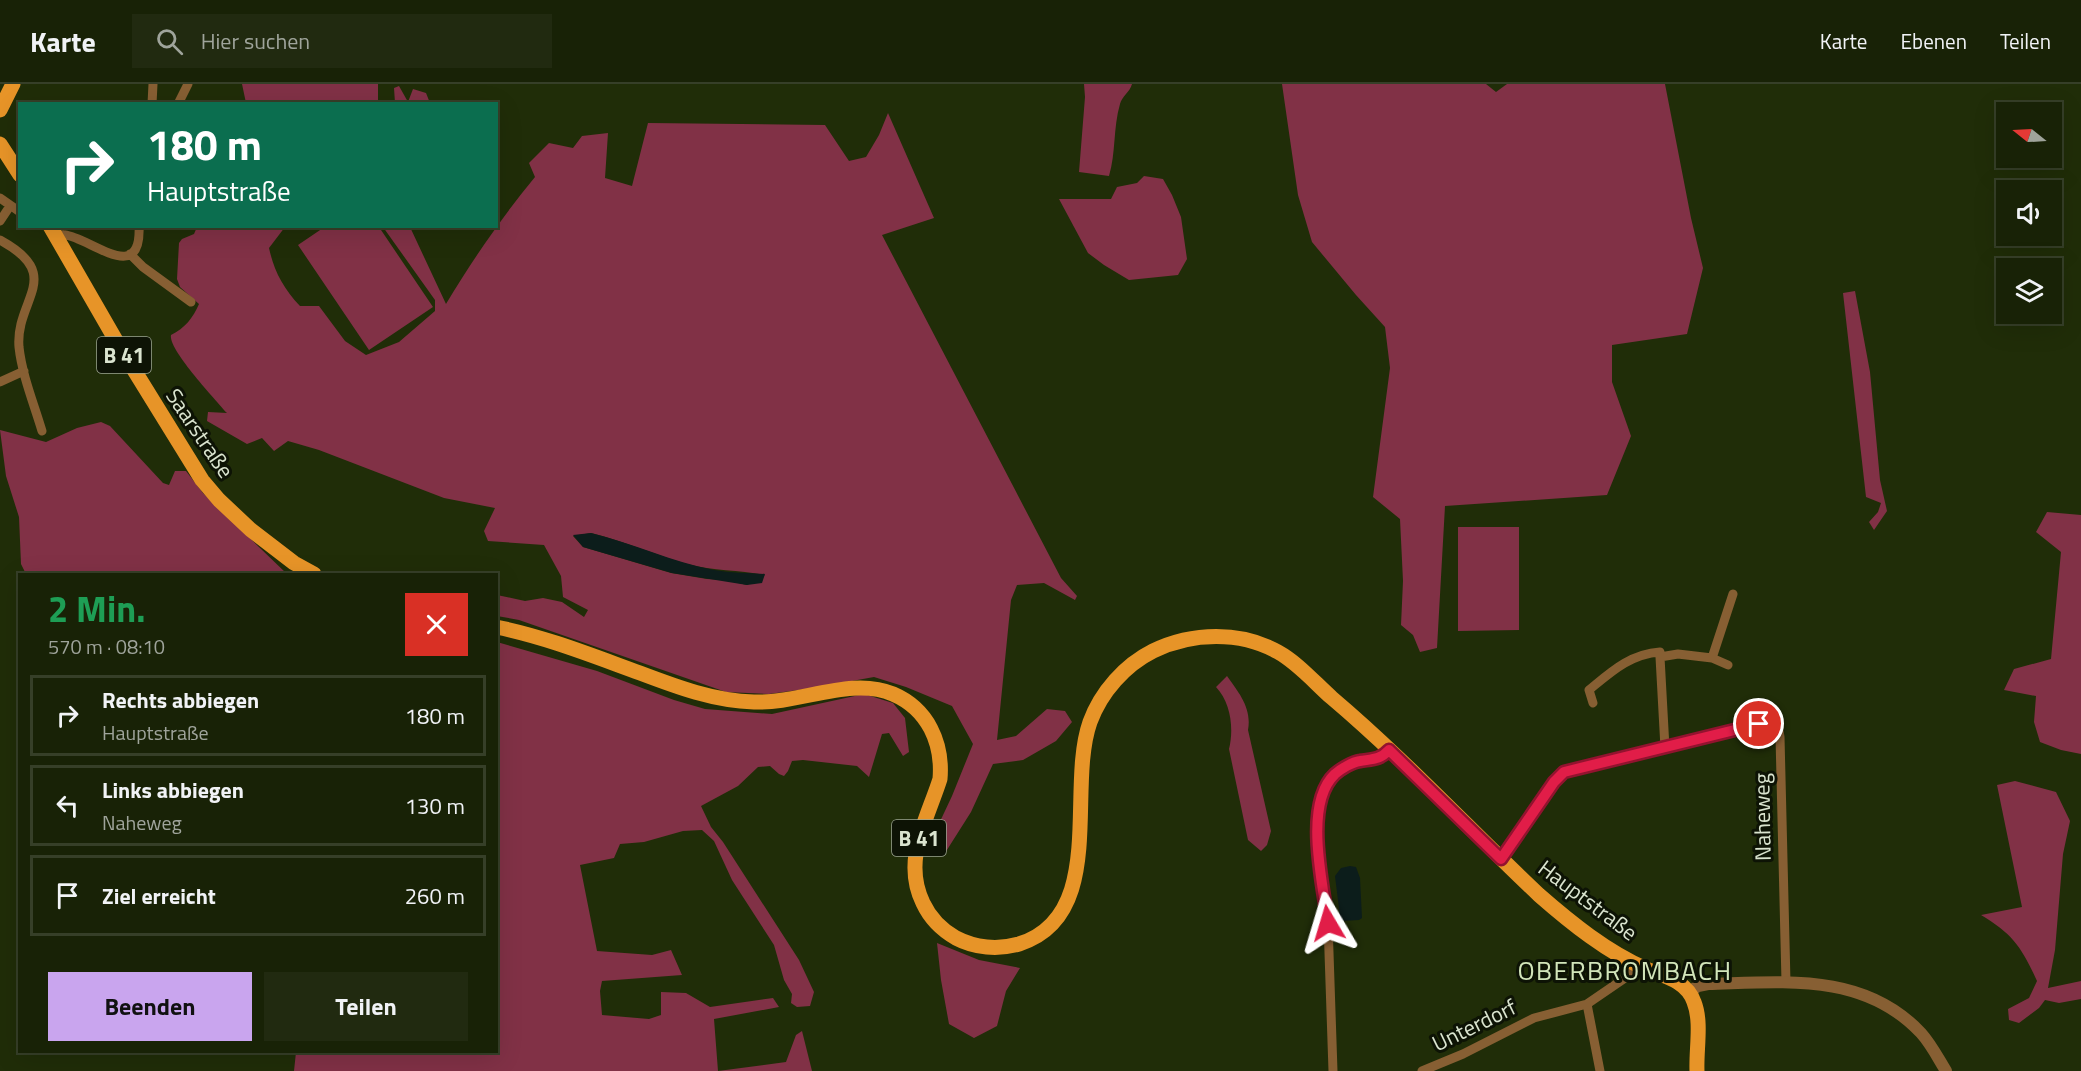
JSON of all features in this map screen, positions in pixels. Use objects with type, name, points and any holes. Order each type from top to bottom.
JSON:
[{"type":"main road","points":[[0,110],[12,84]]},
{"type":"main road","points":[[0,144],[18,172]]},
{"type":"main road","name":"Saarstraße","points":[[53,231],[194,469],[219,500],[252,530]]},
{"type":"main road","name":"B 41","points":[[252,530],[274,555],[295,573]]},
{"type":"main road","name":"B 41","points":[[252,530],[294,563],[312,573]]},
{"type":"main road","name":"Hauptstraße","points":[[498,628],[553,642],[687,690],[719,698],[771,702],[860,688],[884,691],[906,701],[921,714],[932,729],[940,754],[941,766],[940,779],[915,854],[915,881],[919,895],[925,908],[944,930],[969,944],[997,948],[1025,942],[1038,935],[1054,921],[1067,904],[1072,891],[1078,858],[1086,738],[1096,709],[1115,680],[1141,658],[1177,642],[1208,637],[1235,638],[1264,646],[1279,652],[1353,715],[1560,913],[1635,963],[1673,979],[1689,992]]},
{"type":"main road","points":[[1689,992],[1697,1012],[1697,1071]]},
{"type":"street","points":[[152,102],[153,84]]},
{"type":"street","points":[[179,102],[188,84]]},
{"type":"street","points":[[0,198],[18,211]]},
{"type":"street","points":[[0,221],[10,206]]},
{"type":"street","points":[[53,231],[111,254],[125,256],[130,254],[138,243],[139,228]]},
{"type":"street","points":[[0,240],[18,252],[28,263],[35,277],[19,337],[24,371],[42,431]]},
{"type":"street","points":[[130,254],[143,267],[191,302]]},
{"type":"street","points":[[0,382],[24,371]]},
{"type":"street","points":[[1712,658],[1733,594]]},
{"type":"street","points":[[1593,703],[1589,690],[1620,665],[1646,653],[1660,652],[1665,748]]},
{"type":"street","points":[[1660,657],[1678,654],[1712,658],[1728,665]]},
{"type":"street","name":"Naheweg","points":[[1501,859],[1554,782],[1564,772],[1766,723],[1776,727],[1779,730],[1786,982]]},
{"type":"street","points":[[1333,1071],[1328,923],[1317,836],[1319,808],[1326,786],[1336,774],[1354,762],[1378,759],[1389,750]]},
{"type":"street","name":"Unterdorf","points":[[1422,1071],[1464,1054],[1534,1018],[1587,1004],[1625,978],[1635,963]]},
{"type":"street","points":[[1689,992],[1698,986],[1708,984],[1786,982],[1819,984],[1860,993],[1885,1003],[1904,1016],[1930,1044],[1946,1071]]},
{"type":"street","points":[[1587,1004],[1600,1071]]},
{"type":"shaded area","points":[[242,84],[378,84],[378,102],[285,102],[284,100],[283,102],[246,102]]},
{"type":"shaded area","points":[[1084,84],[1132,84],[1120,104],[1109,176],[1079,172]]},
{"type":"shaded area","points":[[1282,84],[1486,84],[1496,92],[1507,84],[1665,84],[1703,268],[1687,334],[1612,345],[1612,382],[1631,436],[1607,495],[1445,506],[1437,648],[1420,652],[1413,635],[1401,625],[1403,581],[1400,519],[1373,497],[1390,368],[1385,327],[1312,242],[1298,195]]},
{"type":"shaded area","points":[[399,86],[408,102],[395,102],[394,88]]},
{"type":"shaded area","points":[[413,89],[426,93],[430,102],[408,102]]},
{"type":"shaded area","points":[[888,113],[934,218],[882,235],[1061,578],[1077,596],[1075,600],[1044,583],[1017,585],[1011,600],[997,740],[1016,736],[1047,709],[1065,711],[1072,722],[1056,741],[1023,760],[993,764],[971,812],[945,853],[928,847],[973,744],[952,706],[874,677],[769,694],[726,692],[519,620],[498,616],[498,595],[525,601],[543,598],[562,602],[584,617],[588,610],[563,597],[561,576],[544,545],[488,541],[484,531],[495,508],[444,498],[319,450],[288,441],[274,451],[262,438],[247,444],[207,421],[208,412],[227,413],[193,374],[172,342],[171,335],[188,322],[199,304],[180,287],[177,279],[179,243],[182,239],[194,234],[197,228],[284,228],[269,248],[284,286],[300,306],[319,306],[345,341],[366,355],[399,342],[435,311],[435,300],[384,228],[410,228],[446,304],[488,239],[535,177],[529,163],[549,143],[573,148],[582,136],[608,133],[605,178],[632,186],[648,123],[825,125],[849,161],[866,157]],"holes":[[[591,533],[687,564],[765,575],[747,585],[671,573],[583,547],[573,536]]]},
{"type":"shaded area","points":[[1144,176],[1163,179],[1172,195],[1181,217],[1187,259],[1178,275],[1129,280],[1088,253],[1059,199],[1111,199],[1117,187],[1137,183]]},
{"type":"shaded area","points":[[323,228],[380,228],[433,307],[369,350],[298,245]]},
{"type":"shaded area","points":[[1855,291],[1870,372],[1880,480],[1887,511],[1874,530],[1869,522],[1878,512],[1881,503],[1866,497],[1843,293]]},
{"type":"shaded area","points":[[101,422],[110,426],[163,483],[169,485],[175,471],[186,471],[203,493],[286,573],[26,573],[21,564],[19,517],[6,476],[0,430],[46,442],[77,428]]},
{"type":"shaded area","points":[[2047,512],[2081,515],[2081,754],[2040,742],[2034,722],[2036,696],[2004,690],[2014,669],[2051,659],[2061,552],[2036,532]]},
{"type":"shaded area","points":[[1458,527],[1519,527],[1519,630],[1458,631]]},
{"type":"shaded area","points":[[591,533],[698,567],[727,572],[765,574],[762,583],[747,585],[672,573],[583,547],[573,535]]},
{"type":"shaded area","points":[[498,642],[597,671],[705,709],[772,714],[864,694],[893,703],[905,718],[909,752],[903,756],[889,733],[882,734],[869,777],[857,766],[803,760],[792,761],[784,776],[770,766],[758,767],[738,786],[701,806],[711,827],[799,960],[814,992],[810,1006],[797,1007],[791,1003],[792,994],[784,980],[774,945],[732,880],[714,841],[702,830],[683,831],[644,842],[620,844],[614,858],[580,865],[597,951],[652,955],[671,950],[682,975],[602,981],[600,991],[602,1015],[649,1019],[661,1015],[661,992],[686,993],[710,1007],[773,998],[779,1007],[714,1019],[718,1071],[294,1071],[296,1053],[498,1053]]},
{"type":"shaded area","points":[[1227,676],[1240,695],[1248,715],[1248,730],[1271,831],[1267,845],[1261,851],[1248,840],[1229,749],[1230,716],[1225,701],[1216,687]]},
{"type":"shaded area","points":[[2015,781],[2056,792],[2070,821],[2063,854],[2055,950],[2048,988],[2081,981],[2081,999],[2059,1003],[2045,1000],[2039,1008],[2019,1023],[2009,1020],[2008,1009],[2029,998],[2037,981],[2015,943],[2001,929],[1981,915],[2022,907],[1997,785]]},
{"type":"shaded area","points":[[1356,867],[1360,878],[1362,918],[1343,921],[1340,917],[1335,876],[1341,868]]},
{"type":"shaded area","points":[[937,943],[979,960],[1020,968],[1006,991],[997,1026],[974,1038],[949,1024]]},
{"type":"shaded area","points":[[802,1031],[812,1071],[718,1071],[786,1062],[796,1035]]},
{"type":"district","name":"OBERBROMBACH","points":[[1625,970]]},
{"type":"route","points":[[1328,923],[1317,836],[1319,808],[1326,786],[1336,774],[1354,762],[1378,759],[1389,750],[1501,859],[1554,782],[1564,772],[1759,724]]}]
